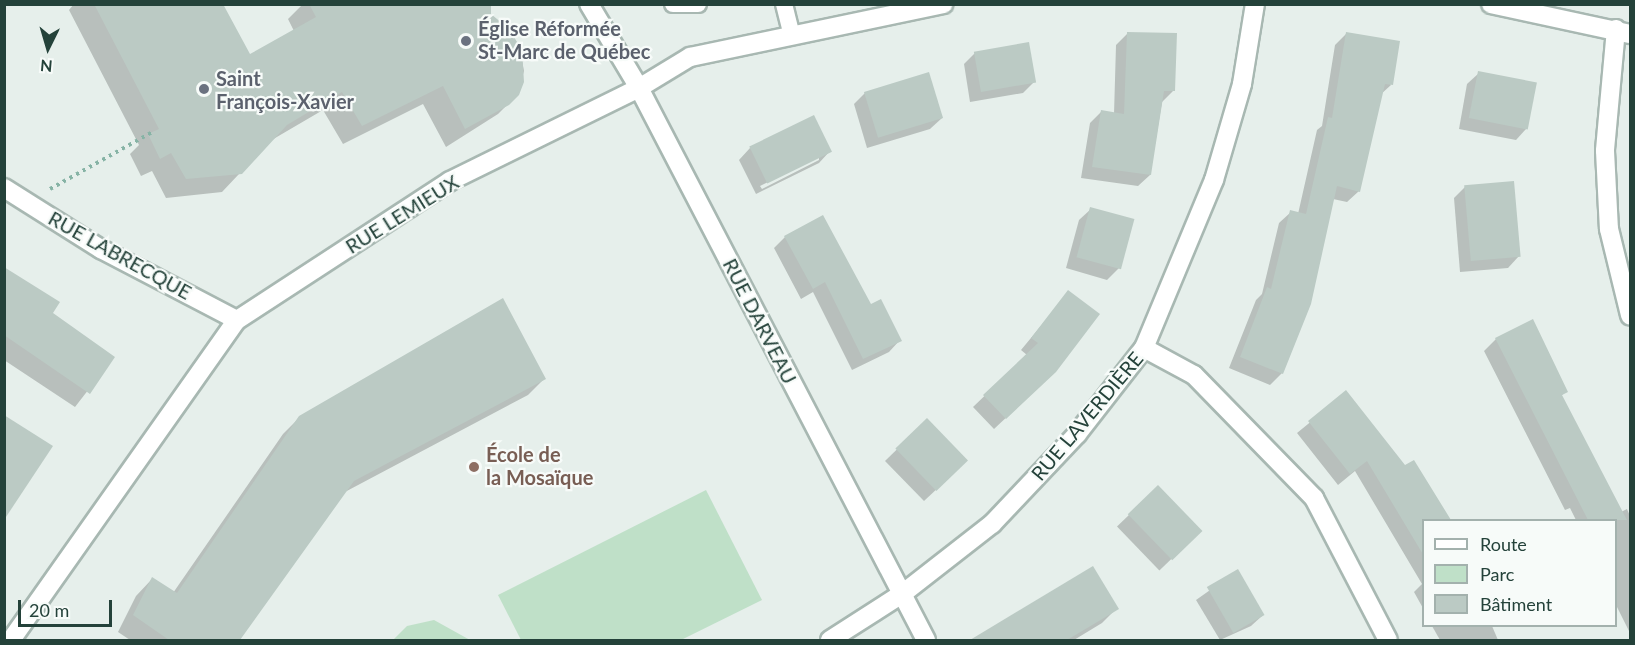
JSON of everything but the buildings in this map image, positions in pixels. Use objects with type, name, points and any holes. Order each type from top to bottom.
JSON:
[{"type":"street","name":"RUE DARVEAU","points":[[589,4],[639,88],[926,640]]},
{"type":"street","name":"RUE LEMIEUX","points":[[10,640],[237,320],[450,181],[639,88],[690,57],[944,4]]},
{"type":"street","name":"RUE LAVERDIÈRE","points":[[830,640],[902,594],[992,524],[1077,434],[1144,348],[1214,180],[1242,84],[1255,4]]},
{"type":"street","points":[[1491,4],[1623,32],[1605,151],[1609,229],[1630,315]]},
{"type":"street","name":"RUE LABRECQUE","points":[[4,188],[101,249],[237,320]]},
{"type":"street","points":[[1144,348],[1194,375],[1314,498],[1388,640]]},
{"type":"lane","points":[[673,4],[698,4]]},
{"type":"lane","points":[[784,4],[792,36]]},
{"type":"path","points":[[27,202],[154,131]]},
{"type":"green space","points":[[706,490],[762,600],[681,640],[521,640],[498,595]]},
{"type":"green space","points":[[434,620],[470,640],[393,640],[407,626]]},
{"type":"place","name":"Église Réformée St-Marc de Québec","points":[[466,41]]},
{"type":"place","name":"Saint François-Xavier","points":[[204,89]]},
{"type":"place","name":"École de la Mosaïque","points":[[474,467]]}]
